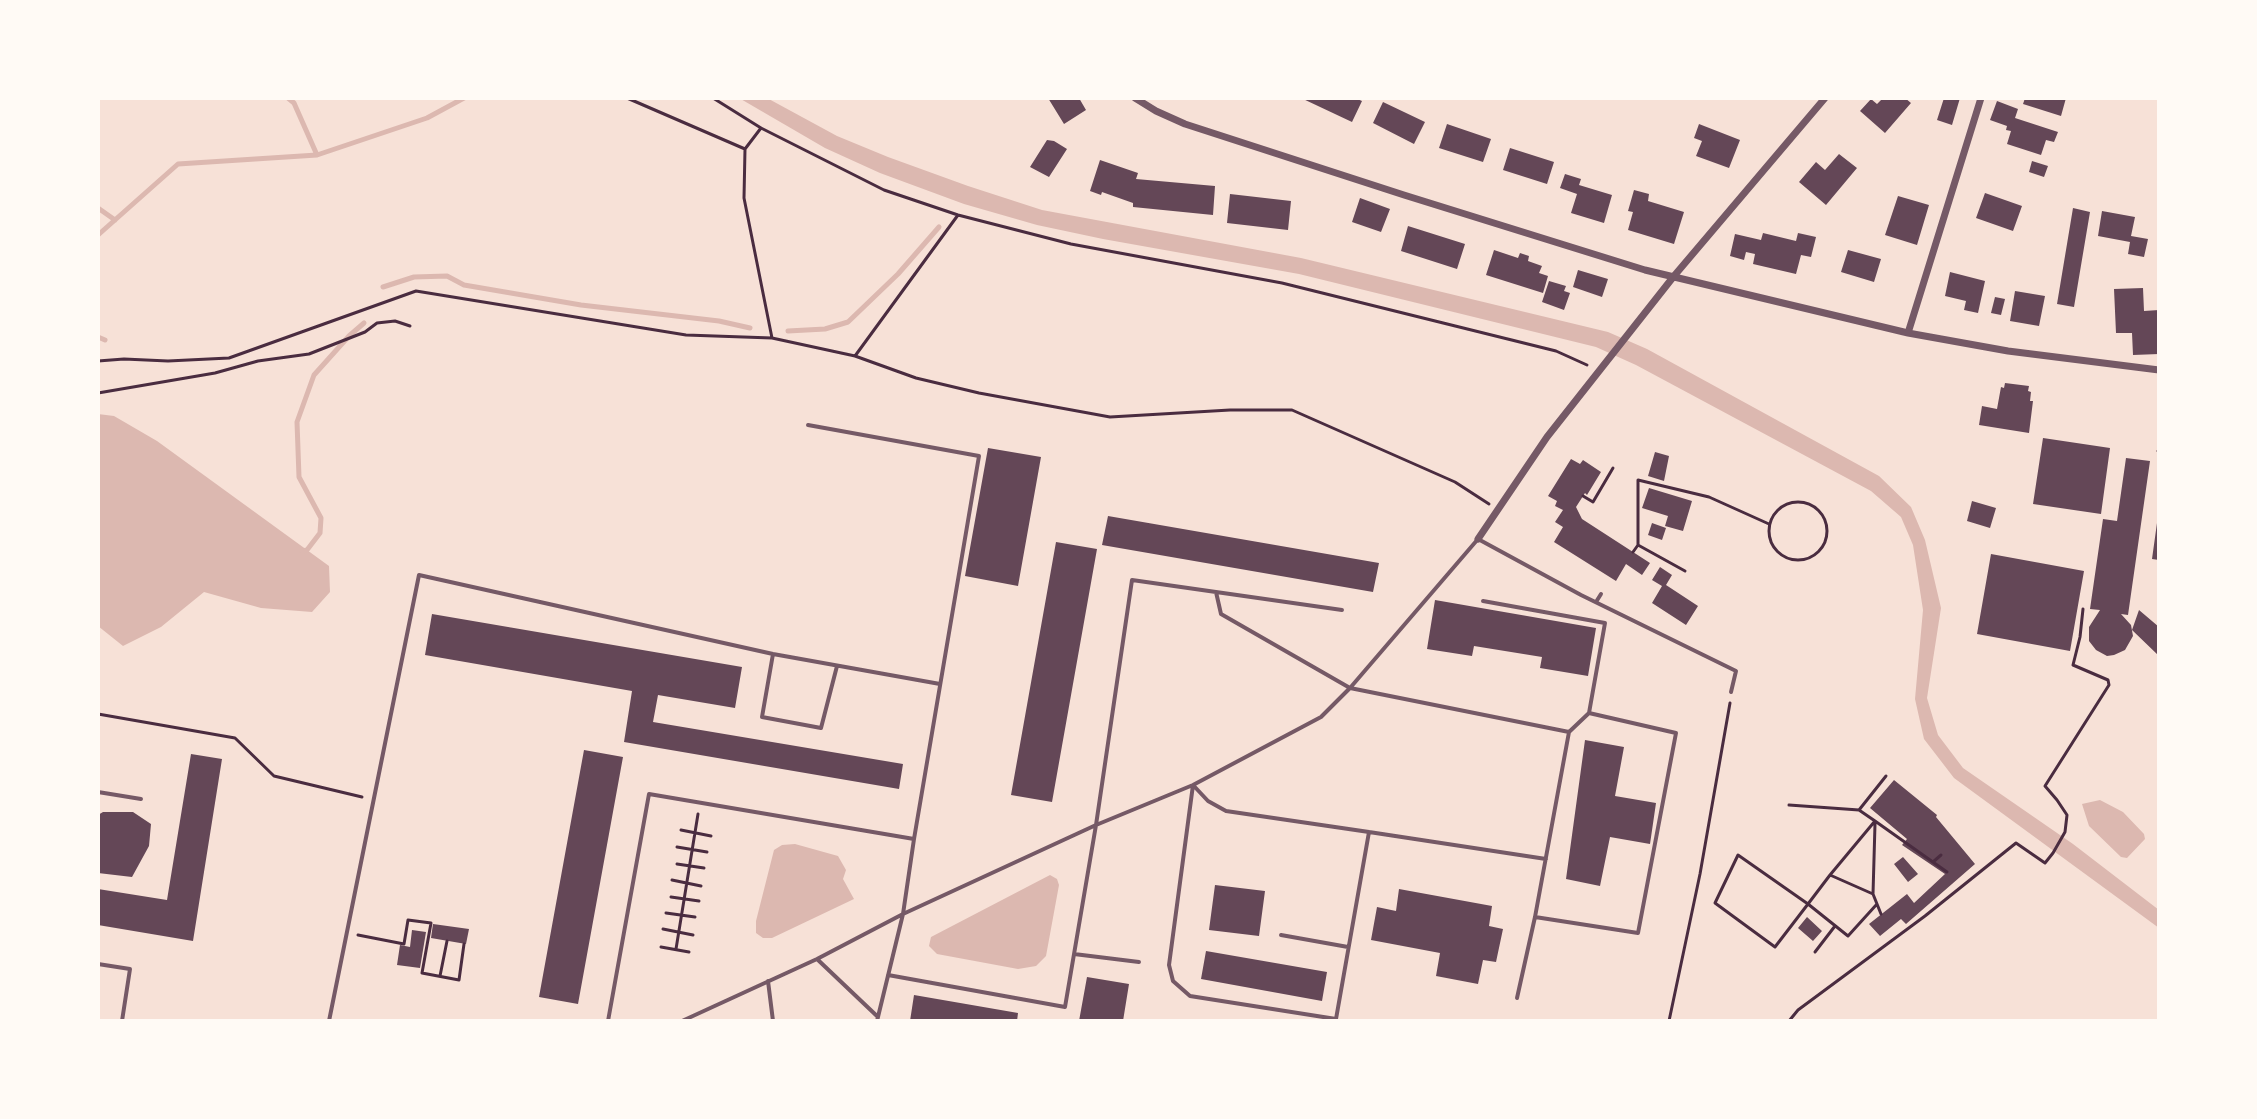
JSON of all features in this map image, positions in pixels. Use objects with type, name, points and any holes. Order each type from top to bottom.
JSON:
[{"type":"street","points":[[1135,98],[1185,124],[1645,270],[1908,333],[2008,351],[2159,370]]},
{"type":"street","points":[[1478,539],[1547,437],[1674,276],[1825,98]]},
{"type":"street","points":[[1908,333],[1981,98]]},
{"type":"lane","points":[[808,425],[979,456],[903,914],[877,1019]]},
{"type":"lane","points":[[682,1021],[817,959],[903,914],[1096,825],[1193,785],[1321,717],[1350,688],[1478,539],[1736,671],[1731,692]]},
{"type":"lane","points":[[329,1021],[419,575],[773,654],[940,684]]},
{"type":"lane","points":[[888,975],[1065,1007],[1096,825],[1132,580],[1342,610]]},
{"type":"lane","points":[[1216,592],[1221,614],[1350,688],[1569,732]]},
{"type":"lane","points":[[1596,602],[1601,594]]},
{"type":"lane","points":[[1483,601],[1605,623],[1589,713],[1569,732],[1517,998]]},
{"type":"lane","points":[[773,654],[762,717],[806,726],[821,728],[837,666]]},
{"type":"lane","points":[[1535,917],[1638,933],[1676,733],[1589,713]]},
{"type":"lane","points":[[1193,785],[1208,801],[1226,811],[1546,859]]},
{"type":"lane","points":[[1193,785],[1169,965],[1173,981],[1190,996],[1336,1019],[1369,832]]},
{"type":"lane","points":[[98,792],[141,799]]},
{"type":"lane","points":[[608,1021],[649,794],[914,839]]},
{"type":"lane","points":[[1281,935],[1348,947]]},
{"type":"lane","points":[[1074,954],[1139,962]]},
{"type":"lane","points":[[817,959],[877,1019]]},
{"type":"lane","points":[[98,964],[130,969],[122,1021]]},
{"type":"lane","points":[[768,981],[773,1021]]},
{"type":"path","points":[[627,98],[745,149]]},
{"type":"path","points":[[713,98],[761,128],[884,190],[958,215],[1071,244],[1282,283],[1556,351],[1590,366]]},
{"type":"path","points":[[761,128],[745,149],[744,198],[772,338]]},
{"type":"path","points":[[855,356],[958,215]]},
{"type":"path","points":[[98,361],[229,358],[416,291],[686,335],[772,338],[855,356],[916,378],[953,387],[1110,417],[1292,410],[1455,482],[1499,510]]},
{"type":"path","points":[[98,393],[309,354],[365,332],[377,323],[395,321],[410,326]]},
{"type":"path","points":[[1583,496],[1593,502],[1613,468]]},
{"type":"path","points":[[1633,552],[1638,545],[1638,480],[1709,497],[1769,524]]},
{"type":"path","points":[[1788,503],[1807,503],[1823,516],[1827,534],[1819,552],[1802,561],[1792,560],[1776,551],[1770,543],[1769,524],[1779,508],[1788,503]]},
{"type":"path","points":[[1638,545],[1685,571]]},
{"type":"path","points":[[1789,1021],[1798,1010],[1925,916],[2016,843],[2045,863],[2053,853],[2065,832],[2067,815],[2045,786],[2109,685],[2108,680],[2073,665],[2083,609]]},
{"type":"path","points":[[1669,1021],[1700,874],[1731,692]]},
{"type":"path","points":[[98,714],[235,738],[274,776],[373,800]]},
{"type":"path","points":[[1859,810],[1886,776]]},
{"type":"path","points":[[676,949],[699,802]]},
{"type":"path","points":[[1789,805],[1859,810],[1946,871],[1950,866]]},
{"type":"path","points":[[1875,821],[1830,875],[1808,904],[1775,947],[1715,903],[1738,855],[1808,904],[1848,936],[1877,904]]},
{"type":"path","points":[[1875,821],[1873,894],[1881,914]]},
{"type":"path","points":[[681,830],[711,836]]},
{"type":"path","points":[[677,847],[707,852]]},
{"type":"path","points":[[1933,862],[1941,855]]},
{"type":"path","points":[[677,864],[704,868]]},
{"type":"path","points":[[1830,875],[1873,894]]},
{"type":"path","points":[[672,880],[701,886]]},
{"type":"path","points":[[671,897],[699,901]]},
{"type":"path","points":[[666,913],[695,917]]},
{"type":"path","points":[[347,933],[404,944],[408,920],[431,923],[422,973],[459,980],[464,944]]},
{"type":"path","points":[[1815,952],[1835,926]]},
{"type":"path","points":[[663,929],[693,935]]},
{"type":"path","points":[[440,976],[447,941]]},
{"type":"path","points":[[661,947],[689,952]]},
{"type":"shaded area","points":[[739,98],[767,98],[837,136],[888,157],[1042,210],[1301,258],[1608,332],[1647,349],[1879,476],[1911,507],[1925,540],[1941,608],[1927,698],[1938,735],[1963,768],[2073,844],[2159,910],[2159,928],[1954,778],[1924,739],[1915,699],[1923,610],[1913,545],[1901,517],[1871,491],[1636,365],[1596,347],[1299,274],[1103,239],[1037,225],[964,204],[880,173],[825,148]]},
{"type":"shaded area","points":[[98,414],[114,416],[157,441],[329,566],[330,592],[312,612],[261,608],[204,592],[161,627],[123,646],[98,626]]},
{"type":"shaded area","points":[[2100,800],[2123,812],[2144,834],[2145,839],[2127,858],[2121,857],[2089,826],[2082,804]]},
{"type":"shaded area","points":[[795,844],[838,856],[846,870],[843,879],[854,899],[772,938],[763,938],[756,933],[756,921],[774,850],[782,845]]},
{"type":"shaded area","points":[[1050,875],[1057,879],[1059,885],[1046,956],[1036,966],[1018,969],[937,954],[929,946],[931,937]]},
{"type":"building","points":[[1048,98],[1079,98],[1086,110],[1064,124]]},
{"type":"building","points":[[1301,98],[1355,98],[1362,101],[1352,122]]},
{"type":"building","points":[[1883,98],[1905,98],[1911,103],[1885,133],[1860,111],[1871,99],[1877,104]]},
{"type":"building","points":[[1944,98],[1960,98],[1952,125],[1937,120]]},
{"type":"building","points":[[2025,98],[2066,98],[2061,116],[2023,104]]},
{"type":"building","points":[[1997,101],[2018,109],[2015,118],[2058,132],[2054,142],[2046,140],[2041,155],[2007,144],[2011,131],[2006,130],[2007,126],[1990,120]]},
{"type":"building","points":[[1383,102],[1425,122],[1414,144],[1373,123]]},
{"type":"building","points":[[1447,124],[1491,139],[1483,162],[1439,148]]},
{"type":"building","points":[[1699,124],[1740,140],[1729,168],[1696,156],[1702,141],[1694,138]]},
{"type":"building","points":[[1047,140],[1067,149],[1049,177],[1030,167]]},
{"type":"building","points":[[1510,148],[1554,162],[1547,184],[1503,170]]},
{"type":"building","points":[[1839,154],[1857,168],[1826,205],[1799,182],[1816,162],[1825,170]]},
{"type":"building","points":[[1100,160],[1138,173],[1136,179],[1215,186],[1213,215],[1133,207],[1133,203],[1090,191]]},
{"type":"building","points":[[2032,161],[2048,166],[2044,177],[2029,172]]},
{"type":"building","points":[[1565,174],[1581,179],[1579,185],[1612,195],[1604,223],[1571,213],[1577,194],[1560,188]]},
{"type":"building","points":[[1634,190],[1649,194],[1648,201],[1684,212],[1674,244],[1628,230],[1633,212],[1628,211]]},
{"type":"building","points":[[1985,193],[2022,206],[2013,231],[1976,218]]},
{"type":"building","points":[[1230,194],[1291,201],[1288,230],[1227,223]]},
{"type":"building","points":[[1898,196],[1929,205],[1917,245],[1885,235]]},
{"type":"building","points":[[1360,198],[1390,209],[1381,232],[1352,222]]},
{"type":"building","points":[[2073,208],[2090,212],[2074,307],[2057,304]]},
{"type":"building","points":[[2102,211],[2135,217],[2131,236],[2148,239],[2144,257],[2128,254],[2130,242],[2098,236]]},
{"type":"building","points":[[1408,226],[1465,244],[1457,269],[1401,251]]},
{"type":"building","points":[[1763,233],[1796,241],[1798,233],[1816,237],[1811,257],[1801,255],[1796,274],[1753,264],[1755,254],[1746,252],[1744,260],[1730,256],[1735,234],[1761,240]]},
{"type":"building","points":[[1494,250],[1518,258],[1520,253],[1529,256],[1528,261],[1542,266],[1539,273],[1548,276],[1543,293],[1486,275]]},
{"type":"building","points":[[1848,250],[1881,259],[1874,282],[1841,272]]},
{"type":"building","points":[[1578,270],[1608,279],[1602,297],[1573,287]]},
{"type":"building","points":[[1950,272],[1985,281],[1978,313],[1964,310],[1966,301],[1945,296]]},
{"type":"building","points":[[1549,281],[1566,286],[1564,291],[1570,293],[1564,310],[1542,302]]},
{"type":"building","points":[[2143,288],[2144,311],[2159,310],[2159,354],[2133,355],[2132,333],[2116,333],[2114,289]]},
{"type":"building","points":[[2015,291],[2045,296],[2039,326],[2010,321]]},
{"type":"building","points":[[1995,297],[2005,299],[2001,315],[1991,313]]},
{"type":"building","points":[[2005,383],[2029,386],[2030,401],[2033,401],[2029,433],[1979,425],[1982,406],[1997,409],[2001,387],[2004,388]]},
{"type":"building","points":[[2043,438],[2110,448],[2101,514],[2033,504]]},
{"type":"building","points":[[988,448],[1041,457],[1018,586],[965,576]]},
{"type":"building","points":[[1655,452],[1669,456],[1664,481],[1648,476]]},
{"type":"building","points":[[2126,458],[2150,461],[2128,615],[2121,614],[2131,625],[2133,636],[2125,650],[2107,656],[2096,650],[2089,641],[2089,627],[2100,610],[2090,609],[2103,519],[2117,521]]},
{"type":"building","points":[[1571,459],[1580,464],[1583,460],[1601,472],[1576,507],[1582,519],[1650,563],[1642,575],[1626,564],[1616,581],[1554,542],[1563,527],[1555,522],[1563,510],[1555,506],[1557,501],[1548,496]]},
{"type":"building","points":[[1649,488],[1692,501],[1683,531],[1665,526],[1668,516],[1642,508]]},
{"type":"building","points":[[1972,501],[1996,508],[1990,528],[1967,521]]},
{"type":"building","points":[[1108,516],[1379,563],[1373,592],[1102,545]]},
{"type":"building","points":[[1652,523],[1666,528],[1662,540],[1648,535]]},
{"type":"building","points":[[2159,523],[2159,560],[2152,559]]},
{"type":"building","points":[[1056,542],[1097,549],[1052,802],[1011,795]]},
{"type":"building","points":[[1991,554],[2084,571],[2070,651],[1977,634]]},
{"type":"building","points":[[1660,567],[1672,575],[1666,585],[1698,606],[1686,625],[1652,603],[1662,586],[1652,580]]},
{"type":"building","points":[[1435,600],[1596,628],[1588,676],[1540,668],[1542,657],[1474,646],[1472,656],[1427,649]]},
{"type":"building","points":[[2139,610],[2159,627],[2159,656],[2132,630]]},
{"type":"building","points":[[432,614],[742,667],[735,708],[658,695],[653,722],[903,764],[899,789],[624,742],[632,691],[425,655]]},
{"type":"building","points":[[1585,740],[1624,747],[1615,796],[1656,803],[1650,844],[1610,837],[1600,886],[1566,879]]},
{"type":"building","points":[[584,750],[623,757],[578,1004],[539,997]]},
{"type":"building","points":[[191,754],[222,759],[193,941],[98,925],[98,889],[167,900]]},
{"type":"building","points":[[1894,780],[1937,815],[1975,864],[1906,924],[1901,919],[1880,936],[1869,924],[1907,894],[1914,903],[1945,874],[1902,845],[1907,839],[1870,808]]},
{"type":"building","points":[[103,812],[133,812],[151,824],[149,846],[132,877],[98,873],[98,815]]},
{"type":"building","points":[[1903,857],[1918,874],[1908,882],[1894,864]]},
{"type":"building","points":[[1215,885],[1265,891],[1259,936],[1209,930]]},
{"type":"building","points":[[1399,889],[1492,906],[1489,926],[1503,929],[1496,962],[1483,960],[1478,984],[1436,976],[1440,953],[1371,940],[1377,907],[1396,911]]},
{"type":"building","points":[[1807,917],[1822,931],[1813,941],[1798,928]]},
{"type":"building","points":[[433,924],[469,929],[466,944],[431,938]]},
{"type":"building","points":[[412,930],[426,932],[420,968],[397,965],[400,945],[410,947]]},
{"type":"building","points":[[1206,951],[1327,972],[1322,1001],[1201,979]]},
{"type":"building","points":[[1087,977],[1129,984],[1123,1021],[1079,1021]]},
{"type":"building","points":[[914,995],[1018,1013],[1017,1021],[910,1021]]},
{"type":"waterway","points":[[288,98],[294,103],[317,155]]},
{"type":"waterway","points":[[98,235],[178,164],[317,155],[427,118],[464,98]]},
{"type":"waterway","points":[[98,208],[115,220]]},
{"type":"waterway","points":[[788,331],[825,329],[848,322],[898,274],[939,227]]},
{"type":"waterway","points":[[383,287],[414,277],[447,276],[464,285],[750,328]]},
{"type":"waterway","points":[[302,551],[307,550],[320,533],[321,518],[299,477],[297,422],[314,375],[364,323]]},
{"type":"waterway","points":[[98,337],[105,340]]}]
